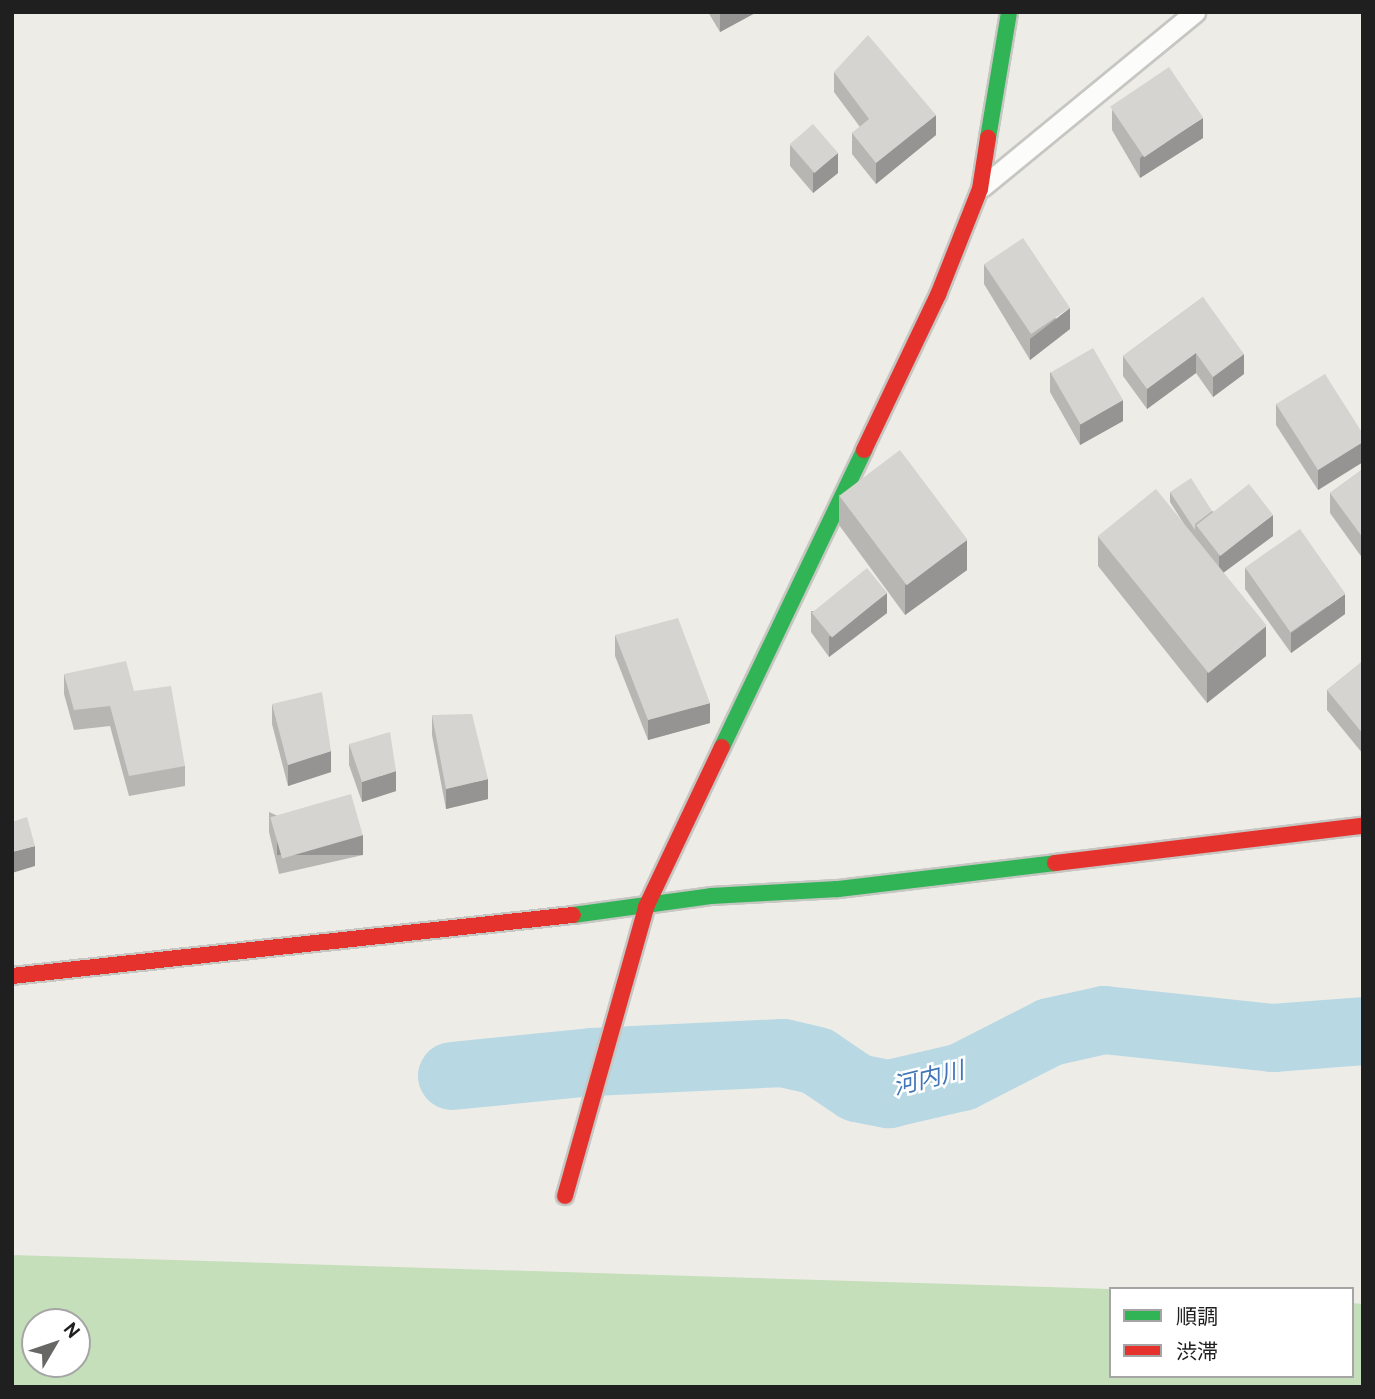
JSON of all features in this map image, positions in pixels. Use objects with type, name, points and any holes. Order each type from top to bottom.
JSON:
[{"type":"street","points":[[565,1196],[646,907],[938,295],[980,189],[1009,12]]},
{"type":"street","points":[[12,976],[646,907],[711,895],[838,889],[1363,826]]},
{"type":"lane","points":[[980,189],[1195,12]]},
{"type":"green space","points":[[12,1255],[1109,1289],[1109,1378],[1354,1378],[1354,1303],[1363,1304],[1363,1387],[12,1387]]},
{"type":"building","points":[[868,35],[936,115],[876,163],[852,133],[869,119],[834,72]]},
{"type":"building","points":[[1169,67],[1203,118],[1144,157],[1110,107]]},
{"type":"building","points":[[813,124],[838,153],[815,173],[790,144]]},
{"type":"building","points":[[1023,238],[1070,308],[1031,334],[984,264]]},
{"type":"building","points":[[1203,297],[1244,354],[1213,377],[1196,353],[1147,389],[1123,356]]},
{"type":"building","points":[[1093,348],[1123,400],[1081,424],[1051,372]]},
{"type":"building","points":[[1325,374],[1363,434],[1363,442],[1318,470],[1276,404]]},
{"type":"building","points":[[900,450],[967,539],[907,585],[839,496]]},
{"type":"building","points":[[1363,469],[1363,538],[1330,493]]},
{"type":"building","points":[[1191,478],[1212,511],[1195,524],[1195,530],[1170,492]]},
{"type":"building","points":[[1249,484],[1273,515],[1220,556],[1196,525]]},
{"type":"building","points":[[1156,489],[1267,626],[1208,673],[1098,536]]},
{"type":"building","points":[[1300,529],[1345,594],[1290,632],[1245,567]]},
{"type":"building","points":[[867,568],[887,593],[832,638],[812,613]]},
{"type":"building","points":[[678,618],[710,703],[648,720],[615,635]]},
{"type":"building","points":[[126,661],[134,691],[171,686],[185,766],[129,776],[110,706],[74,710],[64,674]]},
{"type":"building","points":[[1363,661],[1363,734],[1327,690]]},
{"type":"building","points":[[322,692],[331,751],[288,765],[272,704]]},
{"type":"building","points":[[472,714],[488,779],[446,789],[432,715]]},
{"type":"building","points":[[390,732],[396,771],[362,782],[349,744]]},
{"type":"building","points":[[351,794],[363,835],[282,858],[270,817]]},
{"type":"building","points":[[27,817],[35,846],[12,852],[12,822]]},
{"type":"waterway","name":"河内川","points":[[452,1076],[592,1062],[783,1053],[817,1061],[857,1088],[889,1094],[962,1077],[1050,1032],[1104,1020],[1273,1038],[1363,1031]]},
{"type":"traffic: fast","points":[[988,138],[1009,12]]},
{"type":"traffic: fast","points":[[722,747],[864,450]]},
{"type":"traffic: fast","points":[[573,915],[711,896],[838,889],[1055,863]]},
{"type":"traffic: jam","points":[[864,450],[938,295],[980,189],[988,138]]},
{"type":"traffic: jam","points":[[565,1196],[646,907],[722,747]]},
{"type":"traffic: jam","points":[[1055,863],[1363,826]]},
{"type":"traffic: jam","points":[[12,976],[573,915]]}]
